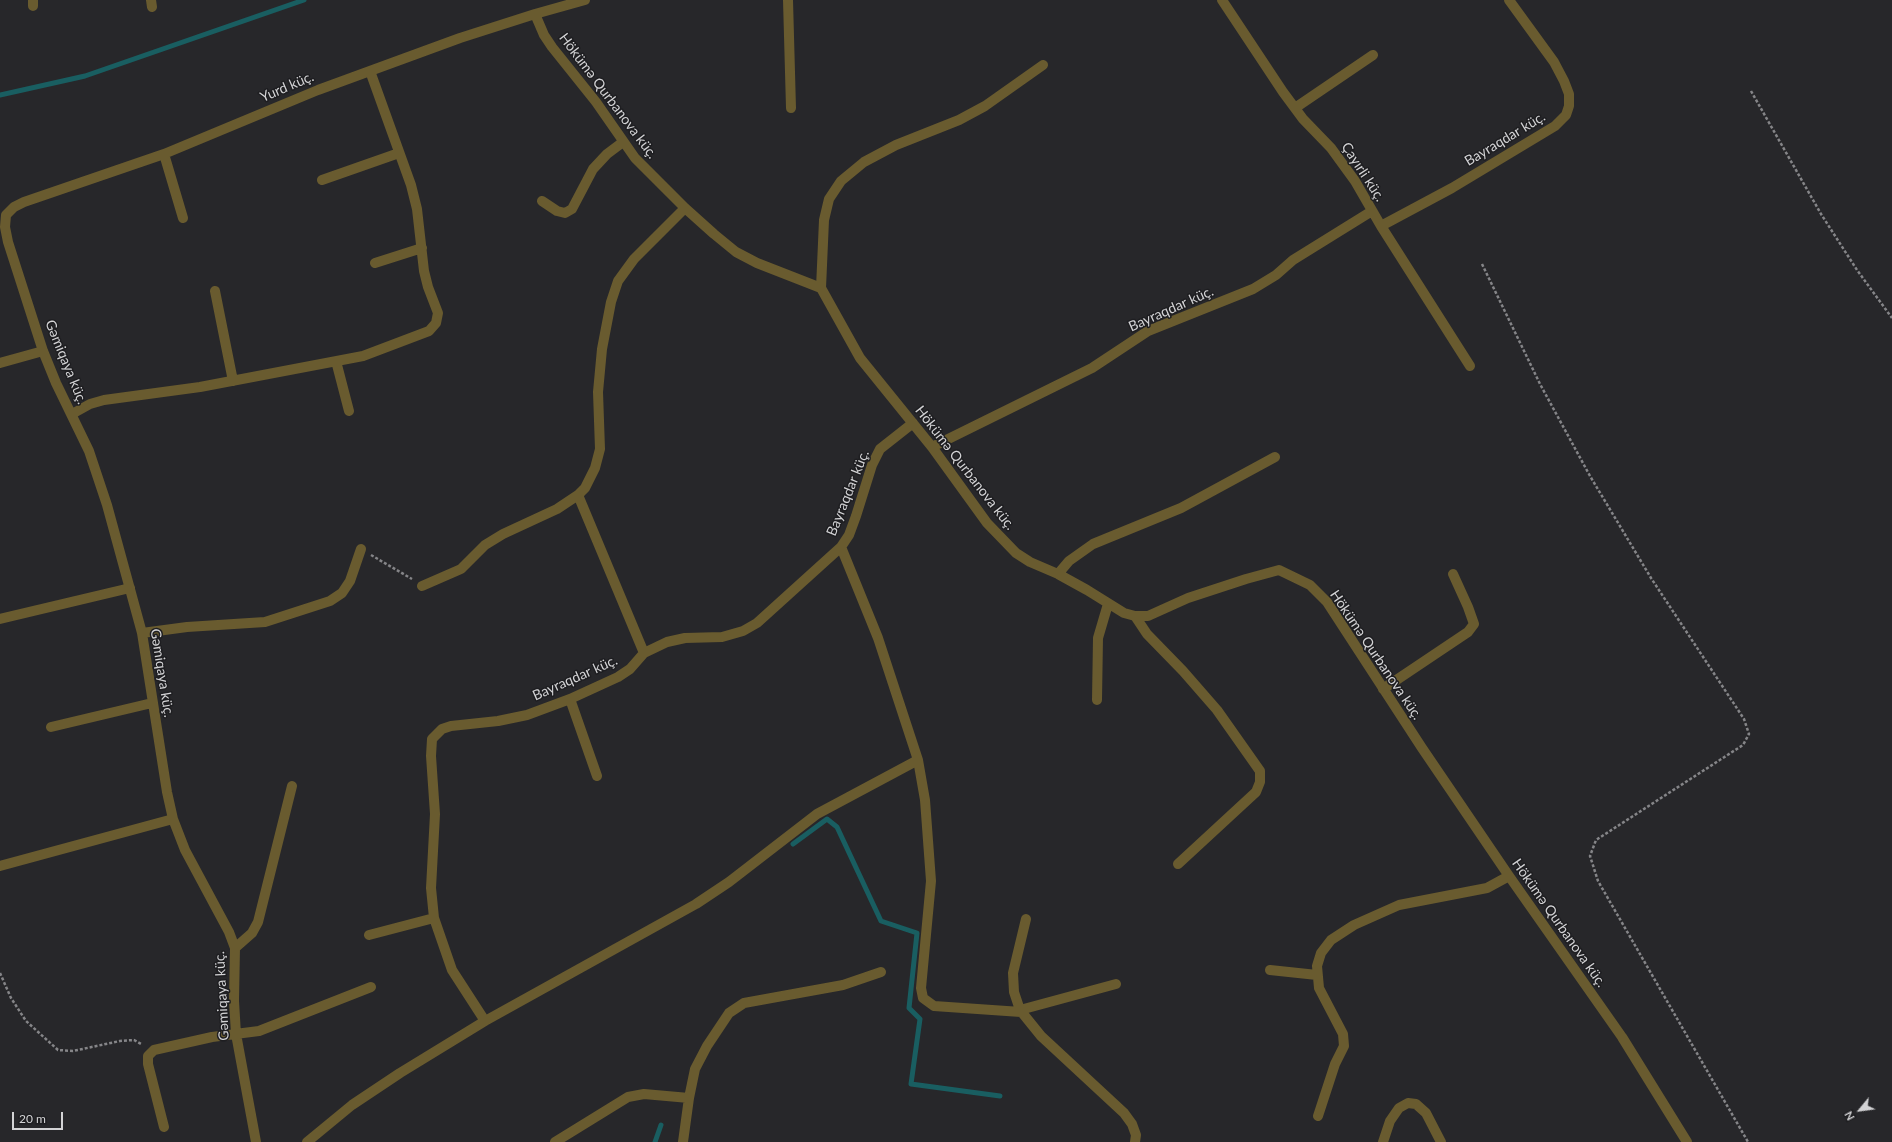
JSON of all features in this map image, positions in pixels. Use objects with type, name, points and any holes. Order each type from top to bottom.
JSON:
[{"type":"street","name":"Yurd küç.","points":[[3,214],[24,202],[164,154],[318,90],[460,38],[585,0]]},
{"type":"street","points":[[788,0],[791,108]]},
{"type":"street","name":"Çayırli küç.","points":[[1222,0],[1303,119],[1331,148],[1355,181],[1381,226],[1470,366]]},
{"type":"street","name":"Bayraqdar küç.","points":[[1381,226],[1452,188],[1548,130],[1566,115],[1569,100],[1564,81],[1554,62],[1509,0]]},
{"type":"street","name":"Hökümə Qurbanova küç.","points":[[535,14],[544,35],[552,47],[596,102],[635,158],[685,208],[736,252],[821,288],[860,358],[932,447],[987,523],[1001,540],[1016,553],[1030,562],[1058,574],[1087,590],[1124,613],[1135,616],[1148,616],[1188,598],[1279,570],[1310,585],[1327,602],[1383,689],[1509,876],[1622,1037],[1687,1142]]},
{"type":"street","points":[[1295,108],[1373,55]]},
{"type":"street","points":[[821,288],[824,220],[829,199],[841,181],[870,158],[896,145],[959,120],[985,106],[1043,65]]},
{"type":"street","points":[[72,414],[90,404],[104,400],[233,381],[363,356],[429,331],[436,323],[438,313],[428,287],[417,209],[370,71]]},
{"type":"street","points":[[542,201],[557,211],[565,213],[572,209],[593,169],[607,154],[623,142]]},
{"type":"street","points":[[322,180],[399,153]]},
{"type":"street","points":[[164,154],[183,218]]},
{"type":"street","points":[[422,586],[461,569],[485,545],[503,534],[557,509],[578,495],[585,488],[595,468],[600,449],[598,392],[602,348],[618,281],[634,259],[685,208]]},
{"type":"street","name":"Bayraqdar küç.","points":[[932,447],[1092,368],[1148,331],[1253,290],[1276,275],[1292,260],[1372,211]]},
{"type":"street","name":"Gəmiqaya küç.","points":[[3,214],[8,242],[43,351],[56,383],[89,451],[107,505],[142,633],[152,703],[173,819],[185,850],[229,932],[235,948],[234,1000],[236,1034],[256,1142]]},
{"type":"street","points":[[375,263],[422,248]]},
{"type":"street","points":[[215,291],[233,381]]},
{"type":"street","points":[[0,363],[43,351]]},
{"type":"street","points":[[336,361],[349,412]]},
{"type":"street","name":"Bayraqdar küç.","points":[[485,1021],[452,970],[434,918],[431,888],[435,814],[431,756],[432,739],[442,729],[451,726],[498,721],[527,715],[570,699],[618,677],[630,669],[644,653],[668,642],[685,638],[722,637],[743,631],[757,623],[841,547],[851,529],[872,465],[880,449],[913,423]]},
{"type":"street","points":[[1058,574],[1069,561],[1093,544],[1181,508],[1276,457]]},
{"type":"street","points":[[578,495],[644,653]]},
{"type":"street","points":[[841,547],[878,638],[918,760],[925,800],[931,881],[921,988],[923,998],[934,1006],[1021,1011],[1116,984]]},
{"type":"street","points":[[142,633],[187,627],[265,622],[330,601],[342,593],[350,581],[361,549]]},
{"type":"street","points":[[1383,689],[1468,632],[1474,624],[1453,574]]},
{"type":"street","points":[[0,619],[130,588]]},
{"type":"street","points":[[1097,700],[1098,638],[1108,604]]},
{"type":"street","points":[[1135,616],[1147,634],[1183,671],[1217,710],[1260,771],[1260,782],[1256,792],[1178,864]]},
{"type":"street","points":[[570,699],[597,776]]},
{"type":"street","points":[[51,727],[152,703]]},
{"type":"street","points":[[307,1142],[352,1105],[382,1085],[485,1021],[696,904],[728,882],[817,814],[918,760]]},
{"type":"street","points":[[235,948],[252,933],[258,922],[292,786]]},
{"type":"street","points":[[0,866],[173,819]]},
{"type":"street","points":[[1318,1116],[1336,1064],[1344,1046],[1343,1034],[1318,988],[1318,966],[1322,953],[1331,940],[1354,926],[1399,905],[1487,888],[1509,876]]},
{"type":"street","points":[[369,935],[434,918]]},
{"type":"street","points":[[1026,919],[1013,973],[1014,992],[1021,1011],[1041,1036],[1124,1113],[1132,1124],[1136,1135],[1135,1142]]},
{"type":"street","points":[[1270,970],[1317,976]]},
{"type":"street","points":[[683,1142],[688,1098],[695,1069],[707,1046],[729,1013],[744,1003],[843,985],[881,972]]},
{"type":"street","points":[[164,1127],[148,1064],[148,1056],[154,1050],[212,1037],[259,1031],[372,987]]},
{"type":"street","points":[[555,1142],[628,1097],[644,1094],[688,1098]]},
{"type":"street","points":[[1383,1142],[1390,1121],[1398,1108],[1408,1103],[1416,1104],[1426,1113],[1441,1142]]},
{"type":"path","points":[[1751,91],[1821,214],[1856,270],[1892,318]]},
{"type":"path","points":[[1482,264],[1540,384],[1590,476],[1651,578],[1744,719],[1749,734],[1743,745],[1596,840],[1590,856],[1598,881],[1748,1142]]},
{"type":"path","points":[[361,549],[422,586]]},
{"type":"path","points":[[0,974],[11,998],[26,1021],[58,1050],[73,1051],[120,1041],[134,1040],[154,1050]]},
{"type":"waterway","points":[[0,95],[85,76],[304,0]]},
{"type":"waterway","points":[[793,844],[827,819],[837,827],[881,921],[917,933],[909,1008],[920,1019],[911,1084],[1000,1096]]},
{"type":"waterway","points":[[655,1142],[661,1125]]}]
